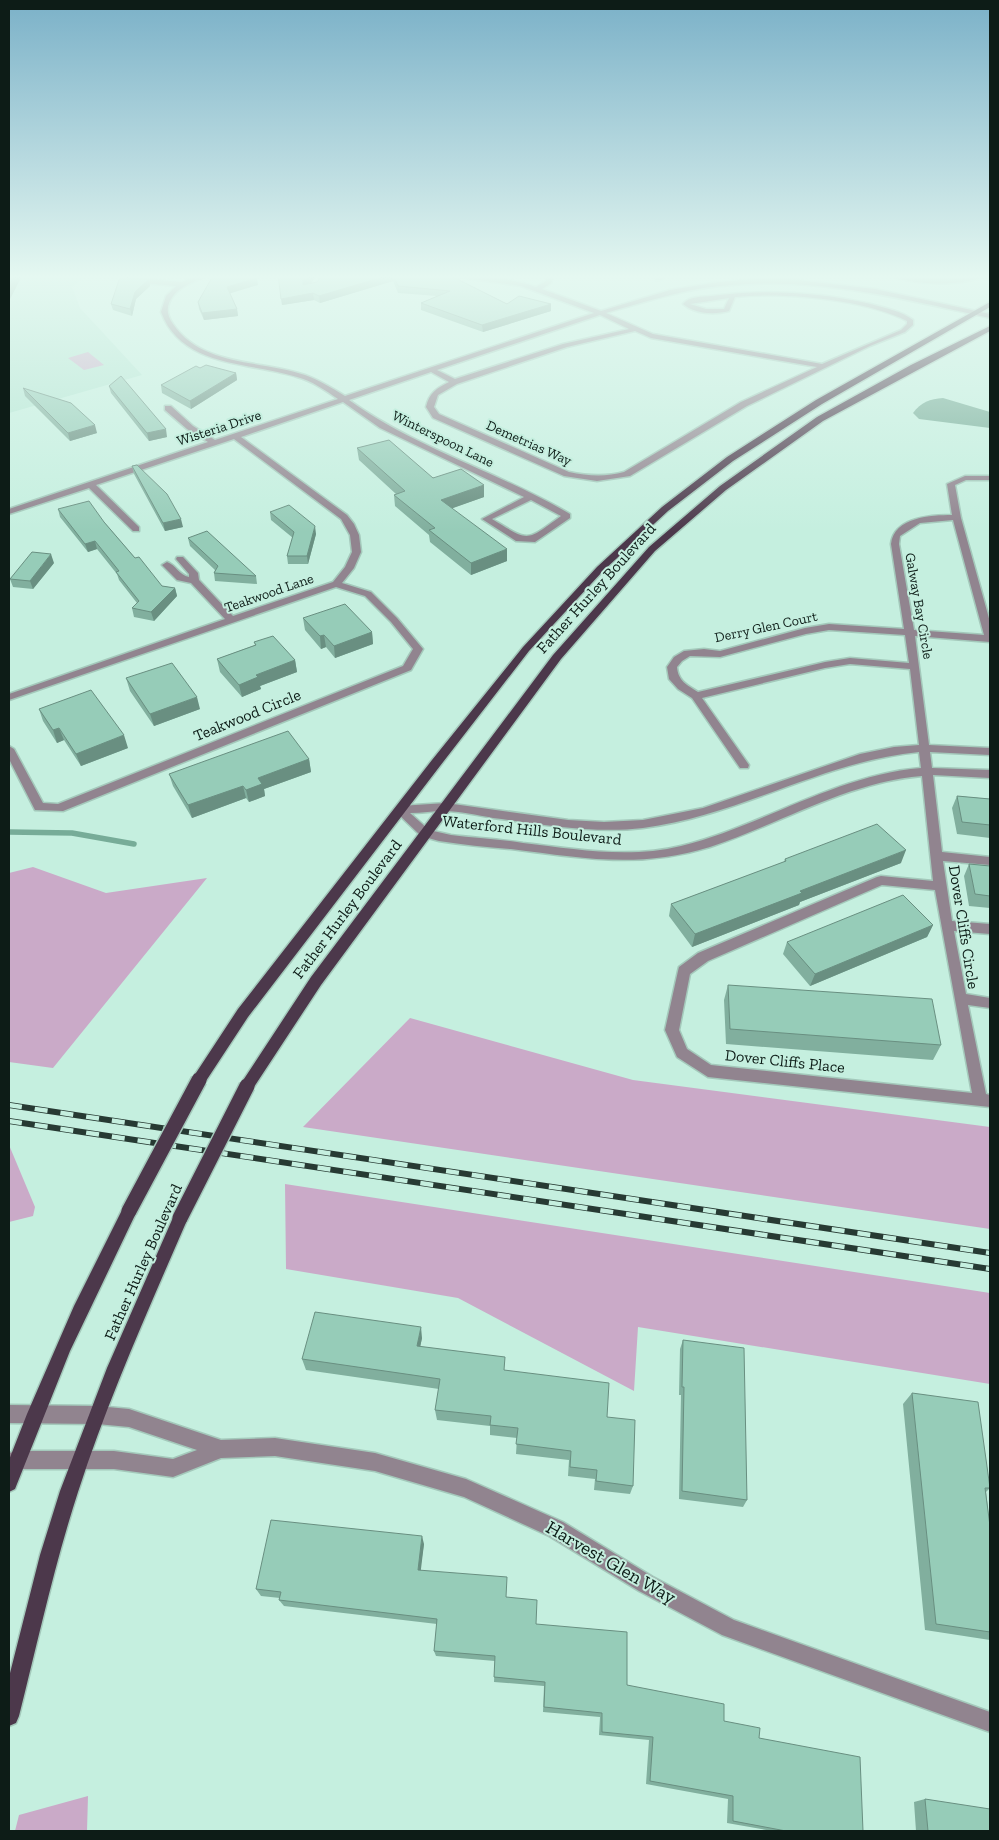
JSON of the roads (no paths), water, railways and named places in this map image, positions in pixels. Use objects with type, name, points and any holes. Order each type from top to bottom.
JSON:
[{"type":"main road","name":"Father Hurley Boulevard","points":[[9,1483],[13,1461],[36,1413],[67,1337],[100,1265],[199,1080],[243,1013],[526,649],[600,569],[665,509],[730,459],[819,402],[893,360]]},
{"type":"main road","name":"Father Hurley Boulevard","points":[[9,1716],[58,1526],[79,1460],[146,1294],[180,1218],[247,1086],[316,981],[557,657],[652,549],[723,488],[820,419],[928,360]]},
{"type":"street","name":"Winterspoon Lane","points":[[224,360],[303,376],[381,425],[475,471],[532,496],[567,516],[535,539],[519,539],[486,519],[532,496]]},
{"type":"street","name":"Wisteria Drive","points":[[9,512],[462,360]]},
{"type":"street","name":"Demetrias Way","points":[[520,360],[454,382],[440,389],[431,398],[430,406],[436,416],[567,474],[587,479],[610,478],[628,474],[744,404],[836,360]]},
{"type":"street","points":[[795,360],[822,366]]},
{"type":"street","points":[[432,370],[454,382]]},
{"type":"street","points":[[168,408],[179,420],[215,443]]},
{"type":"street","name":"Teakwood Lane","points":[[9,697],[336,584],[347,573],[358,549],[354,529],[344,518],[235,436]]},
{"type":"street","points":[[910,632],[990,638],[957,518],[951,484],[965,478],[990,478]]},
{"type":"street","points":[[90,484],[136,529]]},
{"type":"street","name":"Galway Bay Circle","points":[[926,748],[910,632],[894,544],[896,535],[912,522],[921,519],[957,518]]},
{"type":"street","points":[[180,560],[193,573],[194,581]]},
{"type":"street","points":[[167,565],[180,578],[194,581],[231,620]]},
{"type":"street","name":"Teakwood Circle","points":[[9,749],[39,807],[59,808],[407,668],[418,649],[394,620],[368,594],[336,584]]},
{"type":"street","name":"Derry Glen Court","points":[[744,765],[696,696],[673,677],[672,666],[678,659],[688,654],[704,652],[720,654],[829,627],[910,632]]},
{"type":"street","points":[[696,696],[825,665],[850,662],[915,666]]},
{"type":"street","name":"Waterford Hills Boulevard","points":[[400,810],[446,807],[568,824],[604,826],[643,824],[705,812],[860,758],[894,751],[926,748],[990,751]]},
{"type":"street","name":"Dover Cliffs Circle","points":[[926,748],[936,856],[946,925],[960,999],[985,1100]]},
{"type":"street","name":"Waterford Hills Boulevard","points":[[400,810],[426,835],[582,854],[631,856],[678,851],[735,834],[857,786],[890,777],[927,772],[959,771],[990,774]]},
{"type":"street","points":[[936,856],[990,862]]},
{"type":"street","name":"Dover Cliffs Place","points":[[940,886],[881,880],[702,957],[684,971],[672,1030],[682,1053],[708,1070],[985,1100]]},
{"type":"street","points":[[946,925],[990,929]]},
{"type":"street","points":[[960,999],[990,1003]]},
{"type":"street","name":"Harvest Glen Way","points":[[9,1414],[97,1415],[129,1418],[221,1449]]},
{"type":"street","name":"Harvest Glen Way","points":[[13,1461],[114,1460],[173,1468],[221,1449],[275,1447],[375,1462],[466,1488],[556,1529],[646,1584],[729,1628],[990,1722]]},
{"type":"waterway","points":[[9,832],[72,833],[134,844]]},
{"type":"railway","points":[[9,1105],[990,1253]]},
{"type":"railway","points":[[9,1121],[990,1269]]}]
